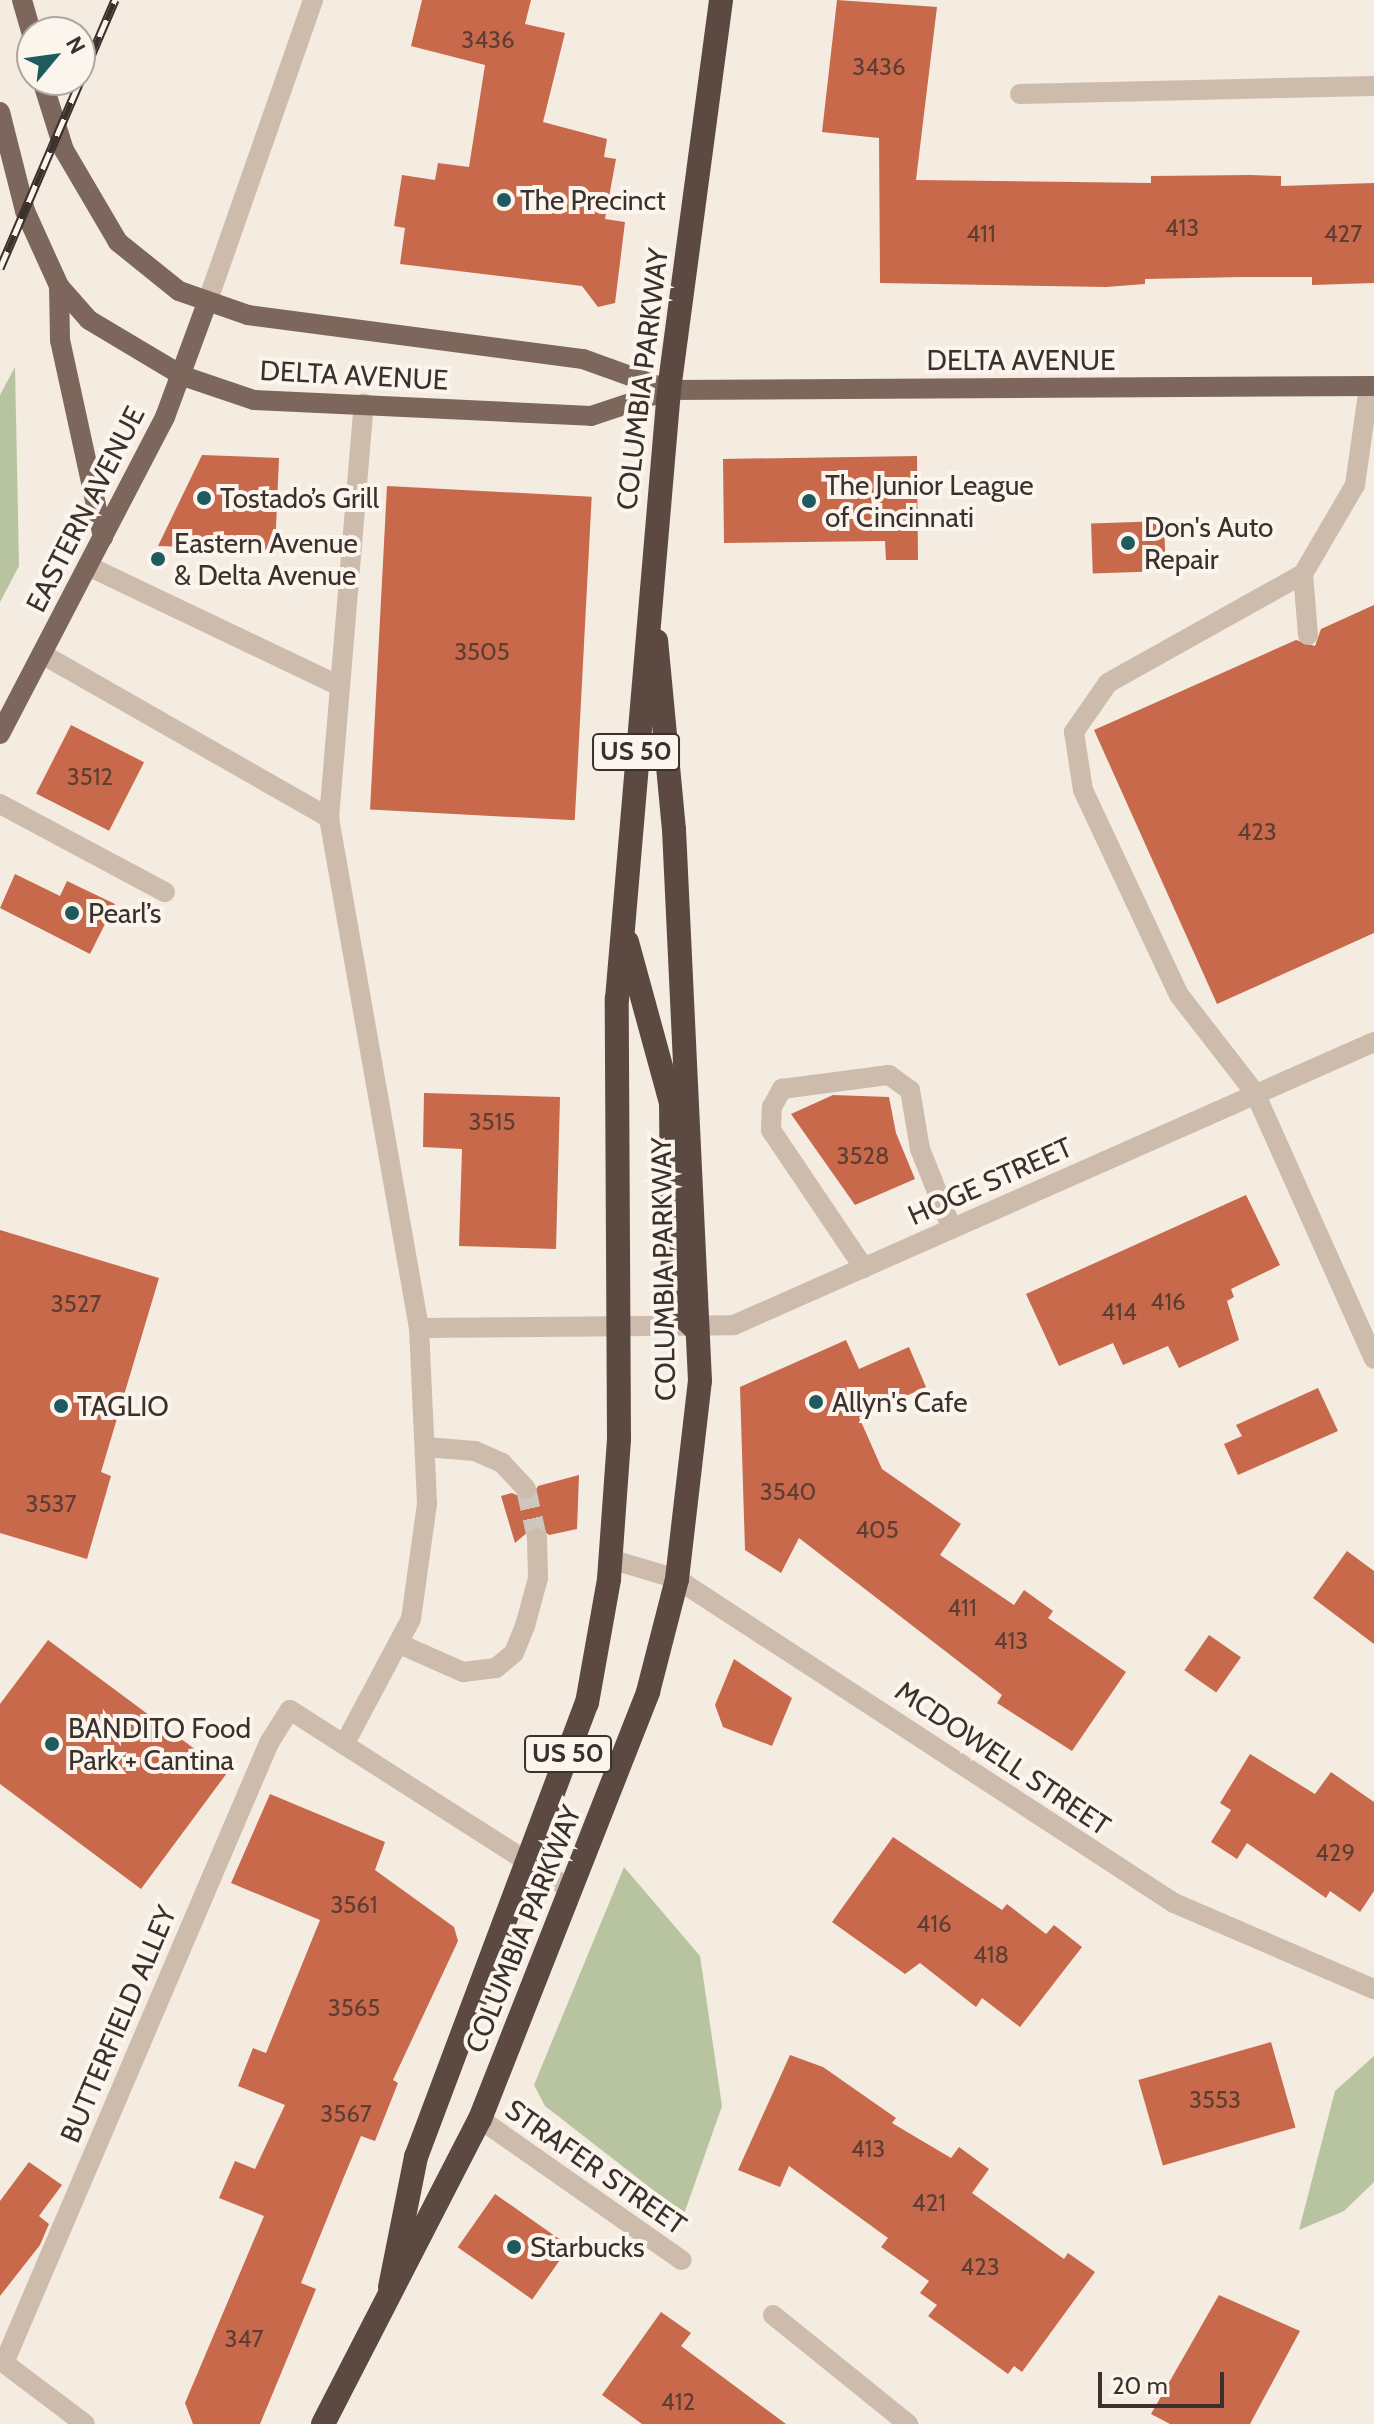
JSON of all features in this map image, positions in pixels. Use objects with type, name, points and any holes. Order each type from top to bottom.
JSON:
[{"type":"highway","name":"COLUMBIA PARKWAY","points":[[390,2287],[416,2157],[587,1703],[610,1559],[619,1329],[614,1230],[623,929],[650,575],[669,390],[721,0]]},
{"type":"highway","name":"COLUMBIA PARKWAY","points":[[323,2424],[390,2287],[480,2119],[648,1692],[677,1579],[700,1381],[674,830],[650,575]]},
{"type":"highway","points":[[623,929],[671,1103],[673,1307],[697,1330]]},
{"type":"main road","name":"DELTA AVENUE","points":[[47,96],[64,150],[118,242],[147,271],[207,303],[374,334],[583,359],[669,390]]},
{"type":"main road","name":"DELTA AVENUE","points":[[0,112],[25,211],[59,286],[89,320],[183,376],[254,400],[591,416],[669,390],[1371,386]]},
{"type":"main road","points":[[59,286],[60,340],[103,537]]},
{"type":"main road","name":"EASTERN AVENUE","points":[[0,734],[183,376],[207,303]]},
{"type":"street","points":[[207,303],[313,0]]},
{"type":"street","points":[[1020,94],[1374,86]]},
{"type":"street","points":[[1371,386],[1355,485],[1303,574],[1108,683],[1074,732],[1083,790],[1179,995],[1255,1093],[1374,1359]]},
{"type":"street","points":[[364,403],[329,818],[419,1328],[427,1503],[411,1619],[402,1645],[345,1743],[571,1890]]},
{"type":"street","points":[[88,566],[340,686]]},
{"type":"street","points":[[1303,574],[1308,635]]},
{"type":"street","points":[[42,654],[329,818]]},
{"type":"street","points":[[0,804],[165,892]]},
{"type":"street","name":"HOGE STREET","points":[[419,1328],[697,1330],[734,1325],[1374,1042]]},
{"type":"street","points":[[864,1268],[771,1130],[772,1107],[782,1089],[889,1075],[910,1090],[920,1149],[952,1229]]},
{"type":"street","points":[[425,1447],[475,1451],[502,1463],[526,1489]]},
{"type":"street","points":[[402,1645],[463,1672],[496,1668],[514,1653],[525,1626],[538,1578],[537,1538]]},
{"type":"street","name":"MCDOWELL STREET","points":[[610,1559],[677,1579],[1174,1903],[1374,1989]]},
{"type":"street","name":"BUTTERFIELD ALLEY","points":[[2,2361],[269,1743],[290,1710],[345,1743]]},
{"type":"street","name":"STRAFER STREET","points":[[480,2119],[681,2260]]},
{"type":"street","points":[[773,2315],[908,2424]]},
{"type":"street","points":[[2,2361],[85,2424]]},
{"type":"green space","points":[[15,367],[19,566],[0,602],[0,395]]},
{"type":"green space","points":[[624,1867],[700,1956],[722,2106],[684,2214],[545,2106],[534,2085]]},
{"type":"green space","points":[[1374,2056],[1374,2182],[1344,2211],[1299,2230],[1335,2091]]},
{"type":"building","name":"The Precinct","points":[[422,0],[531,0],[525,24],[565,33],[543,122],[607,139],[604,157],[616,159],[605,219],[625,222],[615,303],[598,307],[582,286],[400,264],[405,228],[394,226],[402,175],[435,180],[438,163],[469,167],[485,65],[411,46]]},
{"type":"building","points":[[837,0],[937,7],[916,180],[1151,183],[1151,176],[1251,175],[1281,176],[1281,186],[1374,183],[1374,283],[1312,285],[1312,277],[1242,277],[1145,279],[1145,284],[1106,287],[880,283],[879,138],[822,132]]},
{"type":"building","points":[[202,455],[279,458],[275,550],[158,546]]},
{"type":"building","points":[[917,456],[918,560],[886,560],[885,541],[724,543],[723,459]]},
{"type":"building","points":[[387,486],[592,497],[575,820],[370,810]]},
{"type":"building","name":"Don's Auto Repair","points":[[1164,521],[1166,571],[1093,574],[1091,524]]},
{"type":"building","points":[[1374,605],[1374,933],[1217,1004],[1094,730],[1296,640],[1315,646],[1321,629]]},
{"type":"building","points":[[71,725],[144,762],[109,831],[36,794]]},
{"type":"building","name":"Pearl’s","points":[[15,874],[60,896],[67,881],[115,904],[90,954],[0,908]]},
{"type":"building","points":[[424,1093],[560,1097],[556,1249],[459,1246],[462,1149],[423,1147]]},
{"type":"building","points":[[833,1095],[889,1097],[896,1133],[915,1179],[855,1205],[791,1114]]},
{"type":"building","points":[[1246,1195],[1280,1265],[1231,1289],[1234,1297],[1227,1301],[1239,1340],[1179,1368],[1168,1346],[1123,1365],[1113,1343],[1059,1366],[1026,1294]]},
{"type":"building","points":[[0,1230],[159,1278],[101,1472],[111,1476],[87,1559],[0,1533]]},
{"type":"building","points":[[846,1340],[859,1369],[909,1347],[926,1387],[859,1417],[882,1469],[961,1524],[940,1555],[1014,1605],[1024,1590],[1053,1611],[1048,1618],[1126,1672],[1072,1751],[997,1703],[1002,1695],[799,1538],[781,1573],[745,1550],[740,1387]]},
{"type":"building","points":[[1318,1388],[1338,1431],[1238,1475],[1224,1444],[1242,1436],[1236,1425]]},
{"type":"building","points":[[579,1475],[577,1529],[549,1535],[536,1525],[515,1543],[501,1496],[512,1493],[530,1501],[538,1486]]},
{"type":"building","points":[[1347,1551],[1374,1571],[1374,1644],[1313,1598]]},
{"type":"building","points":[[1209,1635],[1241,1657],[1216,1693],[1184,1670]]},
{"type":"building","points":[[48,1640],[227,1773],[141,1889],[0,1784],[0,1704]]},
{"type":"building","points":[[734,1659],[792,1698],[772,1746],[723,1727],[715,1705]]},
{"type":"building","points":[[1250,1754],[1315,1794],[1331,1772],[1374,1802],[1374,1891],[1360,1912],[1330,1891],[1326,1898],[1247,1843],[1237,1859],[1211,1842],[1231,1810],[1220,1803]]},
{"type":"building","points":[[270,1794],[385,1842],[375,1870],[454,1927],[458,1941],[393,2080],[398,2083],[375,2141],[361,2136],[341,2184],[301,2283],[316,2289],[260,2424],[193,2424],[185,2403],[264,2216],[219,2198],[235,2161],[255,2169],[285,2105],[238,2086],[253,2048],[266,2053],[320,1920],[231,1883]]},
{"type":"building","points":[[893,1837],[1002,1910],[1007,1904],[1046,1934],[1054,1925],[1082,1947],[1020,2027],[982,1998],[976,2007],[920,1963],[905,1974],[832,1922]]},
{"type":"building","points":[[1271,2042],[1296,2128],[1163,2166],[1138,2080]]},
{"type":"building","points":[[790,2055],[823,2067],[896,2118],[892,2123],[951,2158],[959,2147],[989,2169],[972,2193],[1064,2259],[1068,2253],[1095,2272],[1022,2372],[1014,2366],[1008,2374],[928,2316],[937,2305],[920,2293],[929,2281],[881,2247],[888,2238],[789,2166],[780,2187],[738,2170]]},
{"type":"building","points":[[29,2162],[62,2185],[39,2216],[49,2224],[40,2245],[0,2296],[0,2201]]},
{"type":"building","name":"Starbucks","points":[[495,2194],[570,2246],[532,2299],[458,2247]]},
{"type":"building","points":[[1219,2295],[1300,2331],[1250,2424],[1170,2424],[1151,2414]]},
{"type":"building","points":[[661,2312],[691,2333],[681,2346],[786,2424],[642,2424],[602,2395]]},
{"type":"tunnel","points":[[526,1489],[537,1538]]},
{"type":"railway","points":[[0,268],[115,0]]},
{"type":"place","name":"The Precinct","points":[[504,200]]},
{"type":"place","name":"Tostado’s Grill","points":[[204,498]]},
{"type":"place","name":"The Junior League of Cincinnati","points":[[809,501]]},
{"type":"place","name":"Don's Auto Repair","points":[[1128,543]]},
{"type":"place","name":"Eastern Avenue & Delta Avenue","points":[[158,559]]},
{"type":"place","name":"Pearl’s","points":[[72,913]]},
{"type":"place","name":"Allyn's Cafe","points":[[816,1402]]},
{"type":"place","name":"TAGLIO","points":[[61,1406]]},
{"type":"place","name":"BANDITO Food Park + Cantina","points":[[52,1744]]},
{"type":"place","name":"Starbucks","points":[[514,2247]]}]
